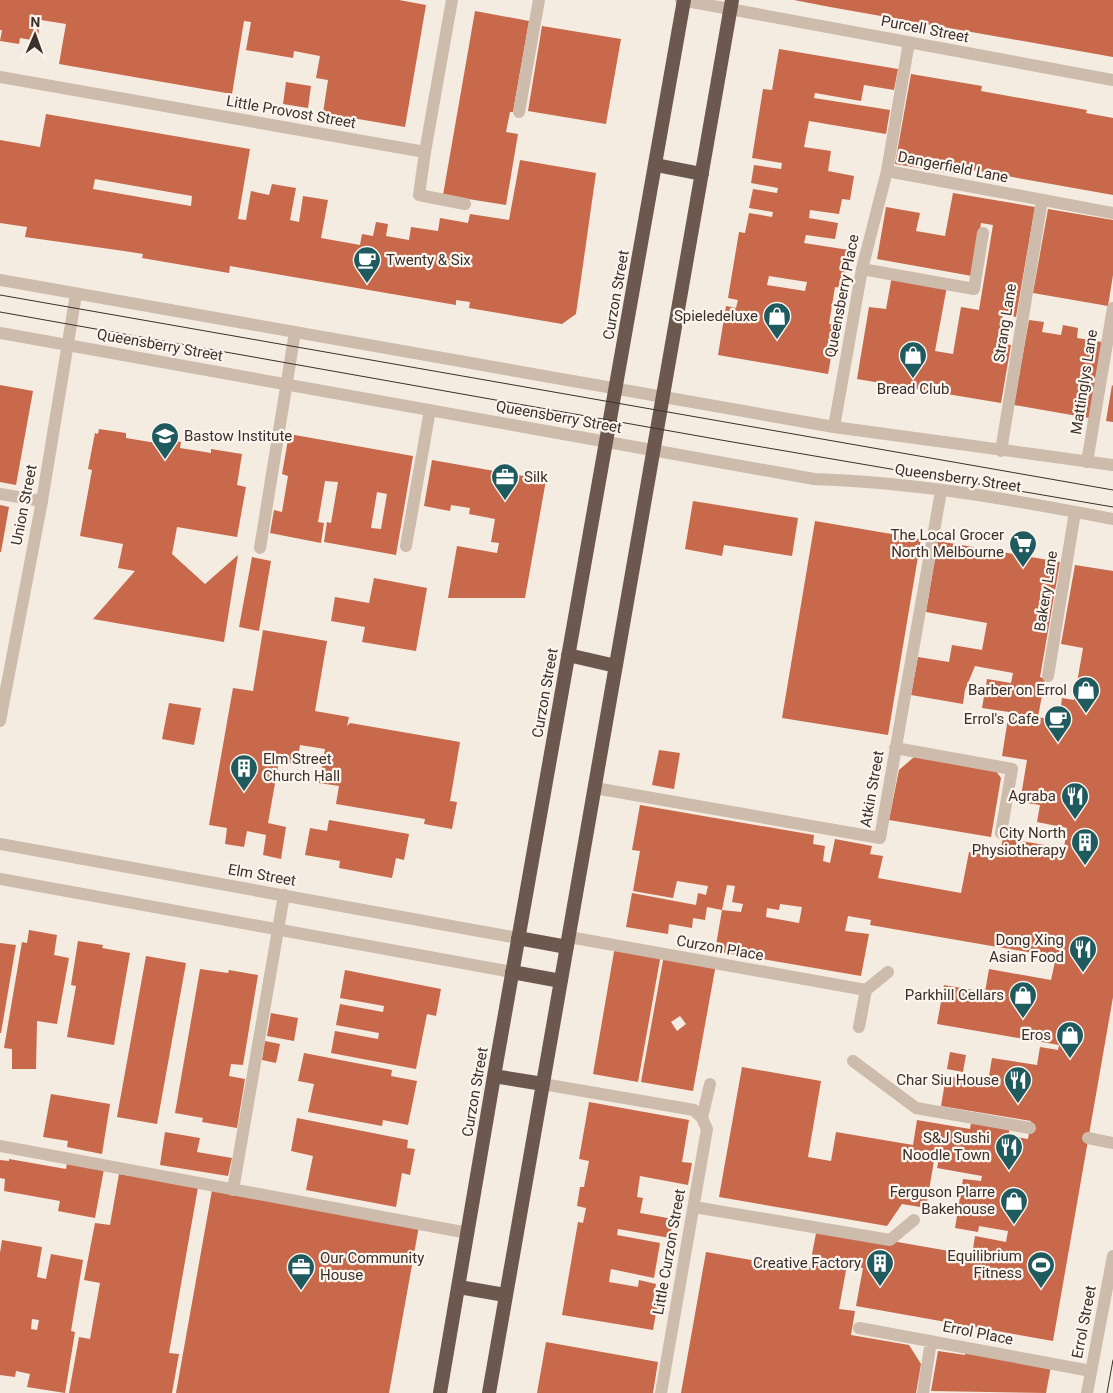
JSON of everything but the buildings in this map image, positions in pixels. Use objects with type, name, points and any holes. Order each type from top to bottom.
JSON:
[{"type":"highway","name":"Curzon Street","points":[[440,1393],[512,972],[656,165],[683,0]]},
{"type":"highway","points":[[489,1393],[732,4]]},
{"type":"highway","points":[[656,165],[702,174]]},
{"type":"highway","points":[[568,656],[616,666]]},
{"type":"highway","points":[[518,938],[568,942]]},
{"type":"highway","points":[[512,972],[561,981]]},
{"type":"highway","points":[[494,1076],[543,1084]]},
{"type":"highway","points":[[458,1286],[506,1295]]},
{"type":"street","points":[[452,0],[419,195],[465,204]]},
{"type":"street","points":[[519,112],[539,0]]},
{"type":"street","name":"Purcell Street","points":[[683,0],[732,4],[909,42],[1113,80]]},
{"type":"street","name":"Dangerfield Lane","points":[[909,42],[886,171],[1113,213]]},
{"type":"street","name":"Little Provost Street","points":[[0,77],[426,152]]},
{"type":"street","name":"Queensberry Place","points":[[834,428],[862,269],[886,171]]},
{"type":"street","name":"Strang Lane","points":[[1001,451],[1042,200]]},
{"type":"street","points":[[862,269],[974,289],[983,233]]},
{"type":"street","points":[[0,280],[834,428],[1113,465]]},
{"type":"street","name":"Union Street","points":[[0,721],[2,697],[42,501],[69,346],[76,294]]},
{"type":"street","name":"Mattinglys Lane","points":[[1087,462],[1113,308]]},
{"type":"street","points":[[260,548],[294,332]]},
{"type":"street","name":"Queensberry Street","points":[[0,333],[814,479],[858,480],[941,491],[1113,519]]},
{"type":"street","points":[[406,546],[430,410]]},
{"type":"street","name":"Atkin Street","points":[[594,788],[880,838],[941,491]]},
{"type":"street","points":[[0,494],[42,501]]},
{"type":"street","name":"Bakery Lane","points":[[1048,676],[1076,512]]},
{"type":"street","points":[[895,748],[1012,769],[1001,833]]},
{"type":"street","name":"Elm Street","points":[[0,844],[518,938]]},
{"type":"street","points":[[0,879],[512,972]]},
{"type":"street","points":[[233,1190],[284,895]]},
{"type":"street","name":"Curzon Place","points":[[568,942],[866,990]]},
{"type":"street","points":[[859,1027],[866,990],[888,972]]},
{"type":"street","points":[[853,1061],[916,1108],[1030,1128]]},
{"type":"street","points":[[543,1084],[694,1110],[702,1118]]},
{"type":"street","name":"Little Curzon Street","points":[[662,1393],[707,1129],[702,1118],[710,1084]]},
{"type":"street","points":[[1088,1138],[1113,1143]]},
{"type":"street","points":[[0,1146],[468,1233]]},
{"type":"street","points":[[694,1207],[890,1240],[914,1220]]},
{"type":"street","name":"Errol Street","points":[[1087,1393],[1113,1256]]},
{"type":"street","name":"Errol Place","points":[[859,1328],[1091,1371]]},
{"type":"street","points":[[923,1393],[931,1341]]},
{"type":"tram line","points":[[0,295],[1113,490]]},
{"type":"tram line","points":[[0,312],[721,440],[1113,507]]},
{"type":"tram line","points":[[1107,1393],[1113,1360]]},
{"type":"place","name":"Twenty & Six","points":[[367,284]]},
{"type":"place","name":"Spieledeluxe","points":[[777,340]]},
{"type":"place","name":"Bread Club","points":[[913,379]]},
{"type":"place","name":"Bastow Institute","points":[[165,460]]},
{"type":"place","name":"Silk","points":[[505,501]]},
{"type":"place","name":"The Local Grocer North Melbourne","points":[[1023,568]]},
{"type":"place","name":"Barber on Errol","points":[[1086,714]]},
{"type":"place","name":"Errol's Cafe","points":[[1058,743]]},
{"type":"place","name":"Elm Street Church Hall","points":[[244,792]]},
{"type":"place","name":"Agraba","points":[[1075,820]]},
{"type":"place","name":"City North Physiotherapy","points":[[1085,866]]},
{"type":"place","name":"Dong Xing Asian Food","points":[[1083,973]]},
{"type":"place","name":"Parkhill Cellars","points":[[1023,1019]]},
{"type":"place","name":"Eros","points":[[1070,1059]]},
{"type":"place","name":"Char Siu House","points":[[1018,1104]]},
{"type":"place","name":"S&J Sushi Noodle Town","points":[[1009,1171]]},
{"type":"place","name":"Ferguson Plarre Bakehouse","points":[[1014,1225]]},
{"type":"place","name":"Creative Factory","points":[[880,1287]]},
{"type":"place","name":"Equilibrium Fitness","points":[[1041,1289]]},
{"type":"place","name":"Our Community House","points":[[301,1291]]}]
